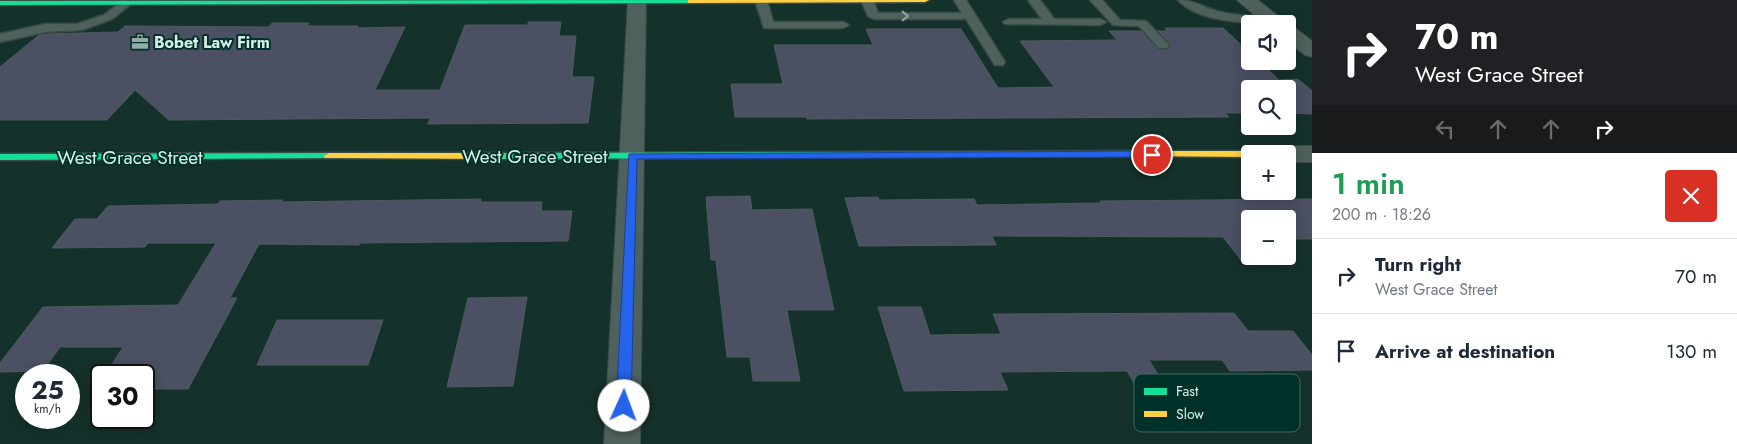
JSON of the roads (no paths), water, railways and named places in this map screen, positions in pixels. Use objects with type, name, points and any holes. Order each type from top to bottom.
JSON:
[{"type":"street","points":[[622,444],[637,0]]},
{"type":"street","points":[[0,3],[924,0]]},
{"type":"street","points":[[1246,0],[1266,15]]},
{"type":"street","points":[[0,13],[15,2]]},
{"type":"street","points":[[1296,38],[1312,51]]},
{"type":"street","name":"West Grace Street","points":[[0,157],[1241,154]]},
{"type":"street","points":[[1296,154],[1312,154]]},
{"type":"lane","points":[[761,0],[768,26],[843,25]]},
{"type":"lane","points":[[867,0],[874,16],[969,16]]},
{"type":"lane","points":[[960,0],[999,62]]},
{"type":"lane","points":[[1034,0],[1051,22]]},
{"type":"lane","points":[[1096,0],[1117,23],[1142,23],[1163,45]]},
{"type":"lane","points":[[1184,0],[1204,12],[1241,20]]},
{"type":"lane","points":[[0,38],[45,28],[78,28],[108,17],[126,3]]},
{"type":"lane","points":[[1009,22],[1100,22]]},
{"type":"place","name":"Bobet Law Firm","points":[[140,42]]}]
